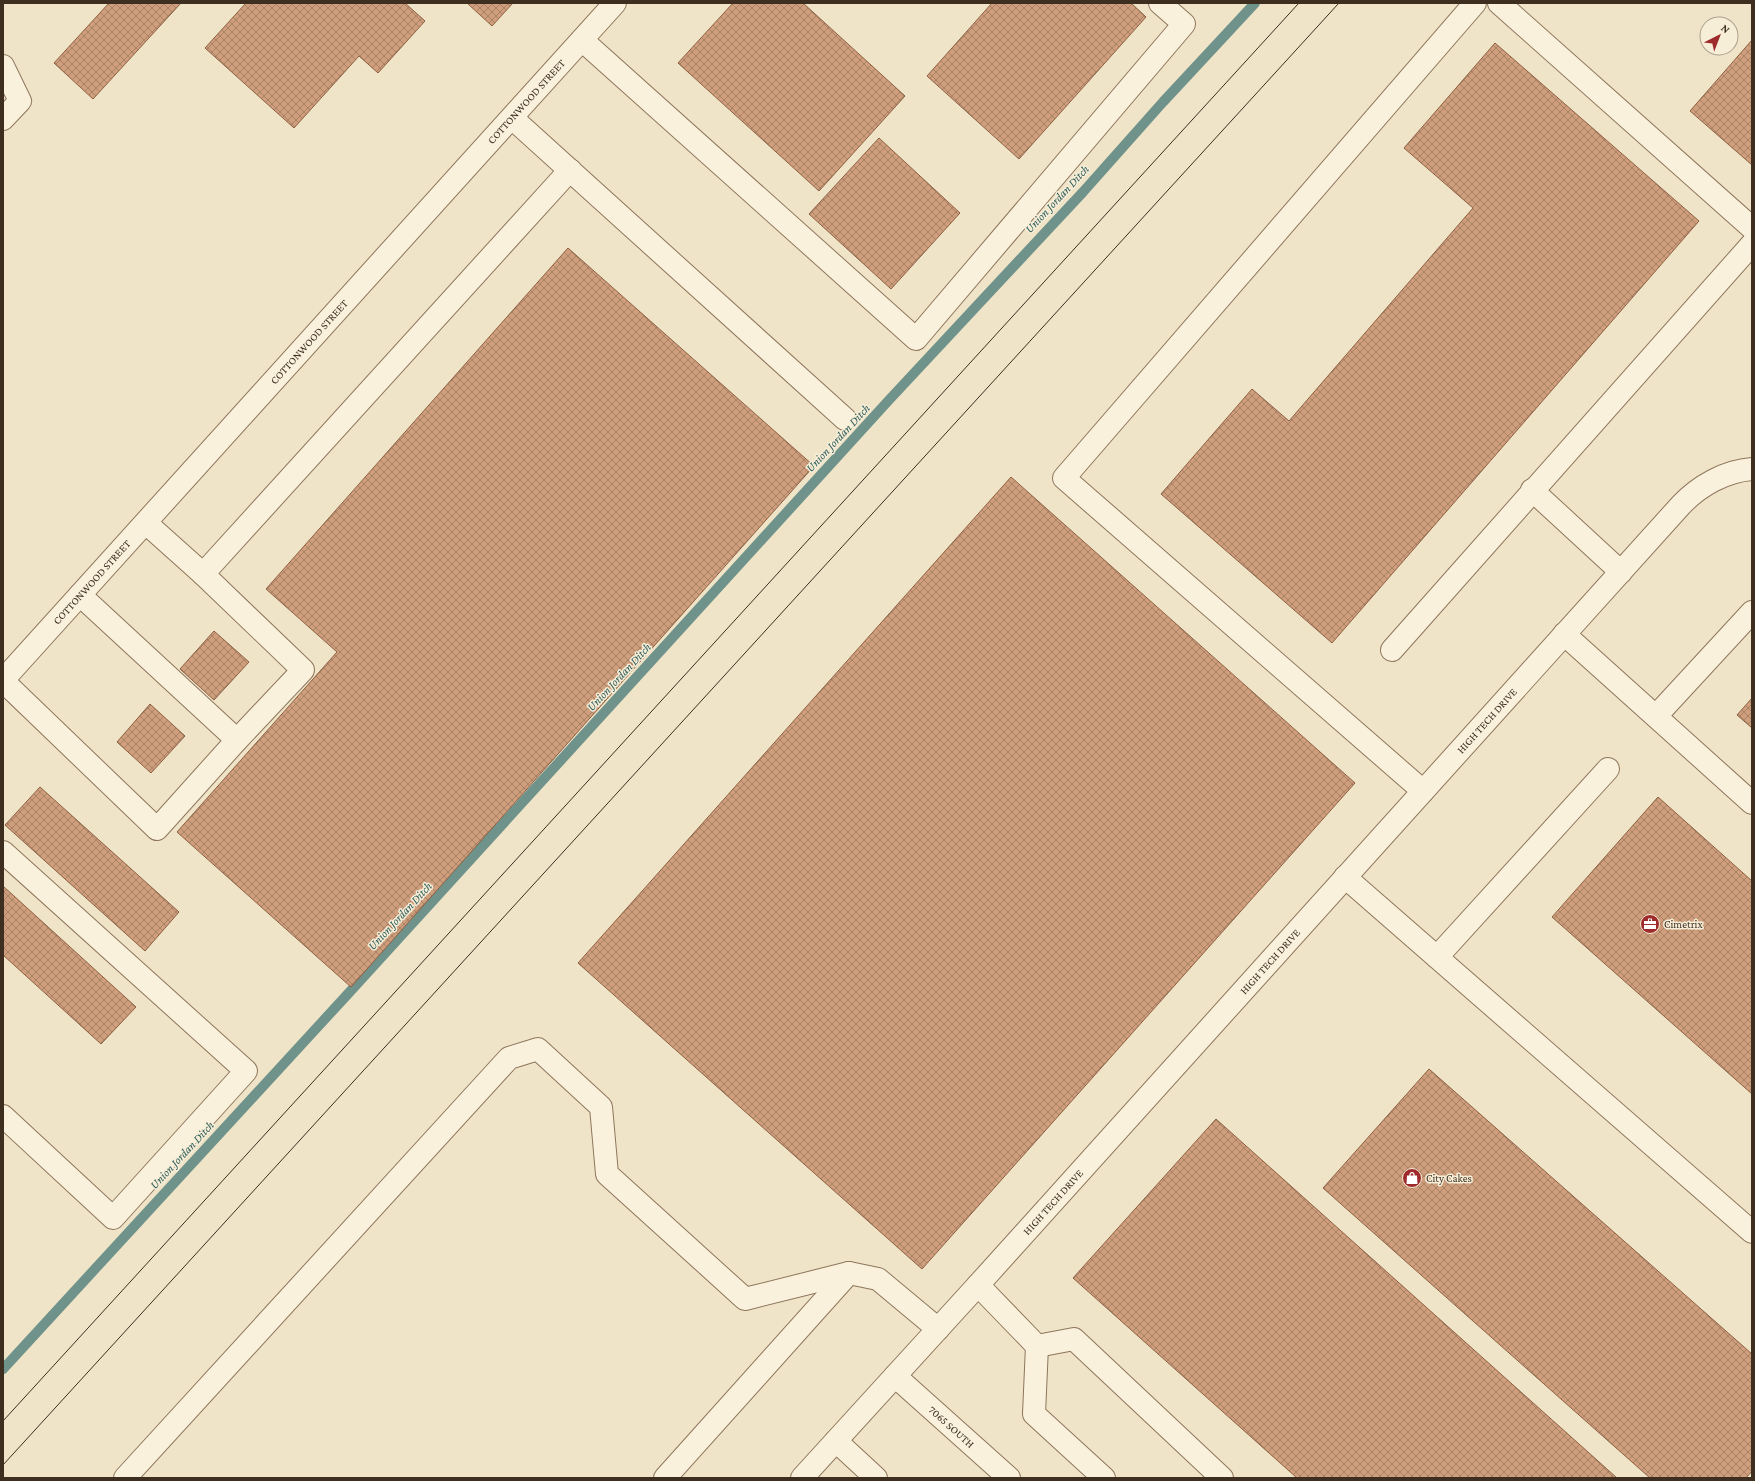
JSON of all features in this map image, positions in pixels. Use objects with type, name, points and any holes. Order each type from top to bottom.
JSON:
[{"type":"street","name":"COTTONWOOD STREET","points":[[3,681],[615,3]]},
{"type":"street","points":[[582,40],[916,339],[1184,24],[1160,3]]},
{"type":"street","points":[[1423,790],[1064,478],[1476,3]]},
{"type":"street","points":[[1499,3],[1752,228]]},
{"type":"street","points":[[3,66],[20,101],[3,119]]},
{"type":"street","points":[[512,118],[845,419]]},
{"type":"street","points":[[203,574],[570,170]]},
{"type":"street","points":[[1392,650],[1532,490],[1752,244]]},
{"type":"street","name":"HIGH TECH DRIVE","points":[[802,1478],[1693,493],[1710,482],[1730,474],[1752,469]]},
{"type":"street","points":[[1532,490],[1621,572]]},
{"type":"street","points":[[3,681],[157,829],[237,740],[303,670],[203,574],[146,523]]},
{"type":"street","points":[[80,595],[237,740]]},
{"type":"street","points":[[1656,716],[1752,612]]},
{"type":"street","points":[[1564,634],[1752,803]]},
{"type":"street","points":[[1437,957],[1608,769]]},
{"type":"street","points":[[3,852],[246,1071],[113,1218],[3,1116]]},
{"type":"street","points":[[1345,877],[1752,1232]]},
{"type":"street","points":[[125,1478],[509,1058],[538,1049],[601,1106],[606,1174],[745,1299],[849,1273],[878,1279],[938,1329]]},
{"type":"street","points":[[665,1478],[849,1273]]},
{"type":"street","points":[[978,1285],[1037,1346],[1034,1414],[1104,1478]]},
{"type":"street","points":[[1037,1346],[1074,1339],[1222,1478]]},
{"type":"street","name":"7065 SOUTH","points":[[895,1376],[1009,1478]]},
{"type":"street","points":[[836,1441],[876,1478]]},
{"type":"building","points":[[109,3],[181,3],[93,99],[54,63]]},
{"type":"building","points":[[246,3],[405,3],[425,21],[378,73],[359,56],[294,128],[205,48]]},
{"type":"building","points":[[467,3],[513,3],[492,26]]},
{"type":"building","points":[[733,3],[803,3],[905,96],[819,191],[678,63]]},
{"type":"building","points":[[992,3],[1131,3],[1146,17],[1019,159],[927,76]]},
{"type":"building","points":[[1752,40],[1752,165],[1690,111]]},
{"type":"building","points":[[1495,43],[1699,221],[1332,643],[1161,494],[1252,389],[1289,421],[1473,208],[1404,148]]},
{"type":"building","points":[[879,138],[960,213],[891,289],[809,214]]},
{"type":"building","points":[[568,248],[814,466],[351,987],[177,832],[337,652],[266,589]]},
{"type":"building","points":[[1011,477],[1355,783],[922,1269],[578,963]]},
{"type":"building","points":[[214,631],[249,662],[214,700],[180,669]]},
{"type":"building","points":[[1752,698],[1752,728],[1737,715]]},
{"type":"building","points":[[150,704],[185,736],[151,773],[117,742]]},
{"type":"building","points":[[40,787],[179,912],[145,951],[5,825]]},
{"type":"building","points":[[1658,797],[1752,881],[1752,1094],[1552,917]]},
{"type":"building","points":[[3,886],[136,1007],[101,1044],[3,955]]},
{"type":"building","points":[[1429,1069],[1752,1354],[1752,1471],[1746,1478],[1650,1478],[1323,1188]]},
{"type":"building","points":[[1216,1119],[1617,1478],[1297,1478],[1073,1278]]},
{"type":"waterway","name":"Union Jordan Ditch","points":[[3,1369],[346,996],[889,400],[1083,192],[1163,102],[1255,3]]},
{"type":"tram line","points":[[3,1421],[1299,3]]},
{"type":"tram line","points":[[3,1465],[1339,3]]},
{"type":"place","name":"Cimetrix","points":[[1650,924]]},
{"type":"place","name":"City Cakes","points":[[1412,1178]]}]
